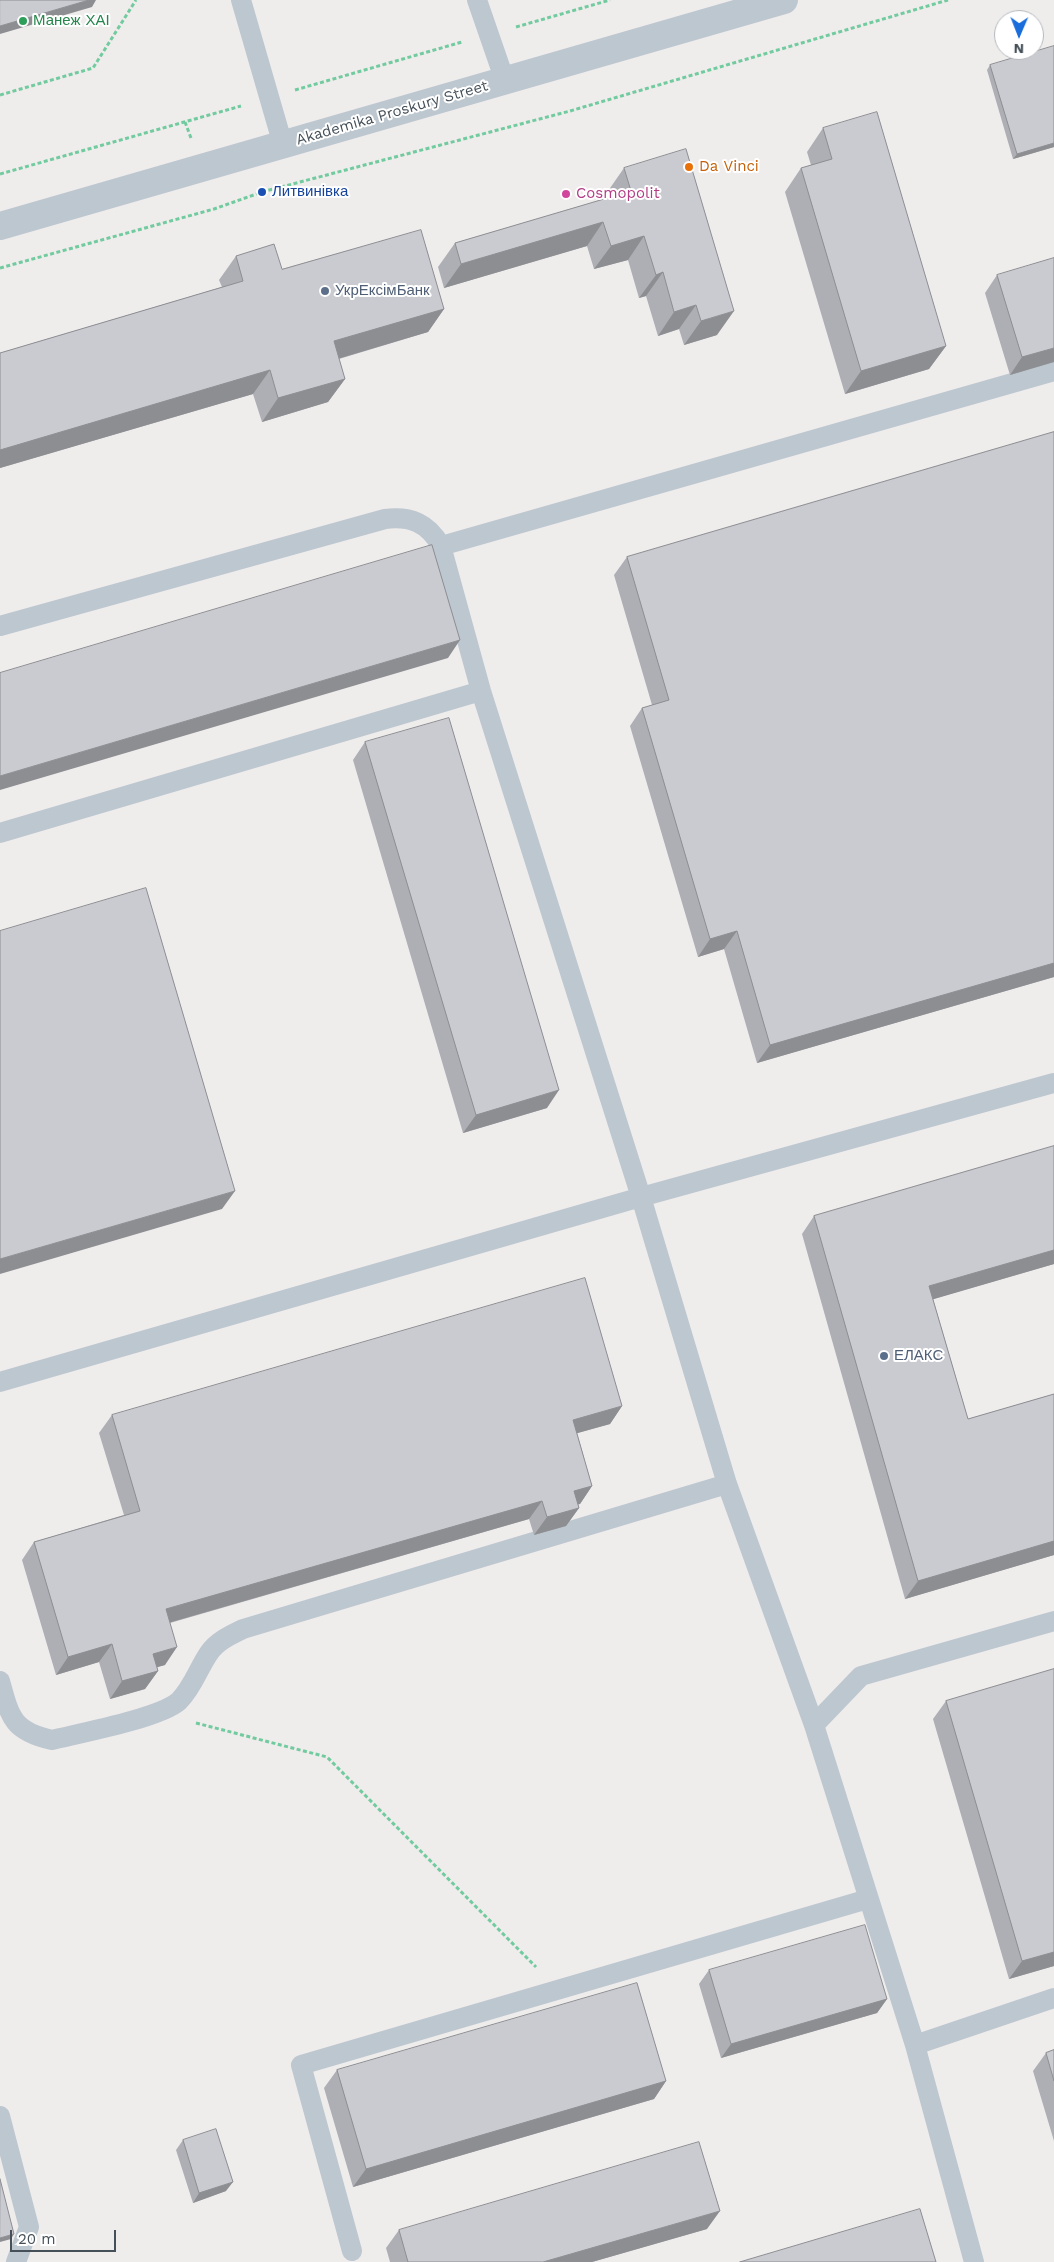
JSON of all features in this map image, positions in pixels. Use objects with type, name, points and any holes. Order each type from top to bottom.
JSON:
[{"type":"street","name":"Akademika Proskury Street","points":[[0,226],[784,0]]},
{"type":"lane","points":[[241,0],[283,144]]},
{"type":"lane","points":[[477,0],[505,81]]},
{"type":"lane","points":[[441,546],[1054,370]]},
{"type":"lane","points":[[0,626],[385,519],[405,518],[424,525],[434,534],[441,546],[481,691],[641,1197],[727,1484],[814,1725],[915,2045],[974,2262]]},
{"type":"lane","points":[[0,833],[481,691]]},
{"type":"lane","points":[[0,1382],[641,1197],[1054,1083]]},
{"type":"lane","points":[[0,1681],[10,1715],[21,1728],[35,1736],[52,1740],[159,1713],[177,1702],[191,1687],[210,1651],[225,1638],[243,1629],[727,1484]]},
{"type":"lane","points":[[814,1725],[861,1676],[1054,1621]]},
{"type":"lane","points":[[352,2251],[301,2065],[868,1898]]},
{"type":"lane","points":[[915,2045],[1054,1998]]},
{"type":"lane","points":[[0,2116],[29,2227],[16,2262]]},
{"type":"path","points":[[0,94],[93,68],[136,0]]},
{"type":"path","points":[[0,174],[610,0]]},
{"type":"path","points":[[0,268],[214,209],[262,192],[570,111],[948,0]]},
{"type":"path","points":[[159,1713],[327,1757],[558,1988]]},
{"type":"building","name":"Манеж ХАІ","points":[[0,0],[89,0],[0,26]]},
{"type":"building","points":[[1054,46],[1054,143],[1017,154],[990,65],[1007,60],[1044,60],[1044,49]]},
{"type":"building","points":[[877,112],[946,346],[861,371],[801,168],[832,159],[823,128]]},
{"type":"building","points":[[686,149],[734,311],[701,321],[696,305],[674,312],[663,272],[656,275],[644,236],[611,246],[603,222],[461,264],[455,243],[631,191],[624,168]]},
{"type":"building","points":[[421,230],[444,309],[334,341],[345,379],[278,398],[270,370],[0,450],[0,353],[243,281],[236,256],[274,244],[282,269]]},
{"type":"building","points":[[1054,258],[1054,348],[1022,357],[997,275]]},
{"type":"building","points":[[1054,432],[1054,963],[770,1045],[737,931],[710,939],[642,708],[669,700],[627,557]]},
{"type":"building","points":[[432,545],[460,640],[0,776],[0,673]]},
{"type":"building","points":[[449,718],[559,1090],[476,1115],[365,742]]},
{"type":"building","points":[[146,888],[235,1191],[0,1259],[0,931]]},
{"type":"building","name":"ЕЛАКС","points":[[1054,1146],[1054,1250],[929,1286],[968,1419],[1054,1394],[1054,1541],[918,1581],[814,1216]]},
{"type":"building","points":[[585,1278],[622,1406],[573,1420],[592,1486],[574,1491],[579,1508],[547,1517],[542,1501],[166,1609],[177,1647],[153,1654],[158,1671],[122,1681],[112,1644],[68,1657],[34,1542],[140,1511],[112,1415]]},
{"type":"building","points":[[1054,1669],[1054,1952],[1022,1961],[946,1701]]},
{"type":"building","points":[[865,1925],[887,1999],[731,2044],[709,1970]]},
{"type":"building","points":[[637,1983],[666,2081],[366,2169],[337,2070]]},
{"type":"building","points":[[1054,2050],[1054,2081],[1046,2053]]},
{"type":"building","points":[[216,2129],[233,2182],[199,2193],[183,2140]]},
{"type":"building","points":[[699,2142],[720,2211],[543,2262],[408,2262],[399,2230]]},
{"type":"building","points":[[0,2179],[14,2234],[0,2238]]},
{"type":"building","points":[[920,2209],[936,2262],[740,2262]]},
{"type":"place","name":"Манеж ХАІ","points":[[23,21]]},
{"type":"place","name":"Da Vinci","points":[[689,167]]},
{"type":"place","name":"Литвинівка","points":[[262,192]]},
{"type":"place","name":"Cosmopolit","points":[[566,194]]},
{"type":"place","name":"УкрЕксімБанк","points":[[325,291]]},
{"type":"place","name":"ЕЛАКС","points":[[884,1356]]}]
